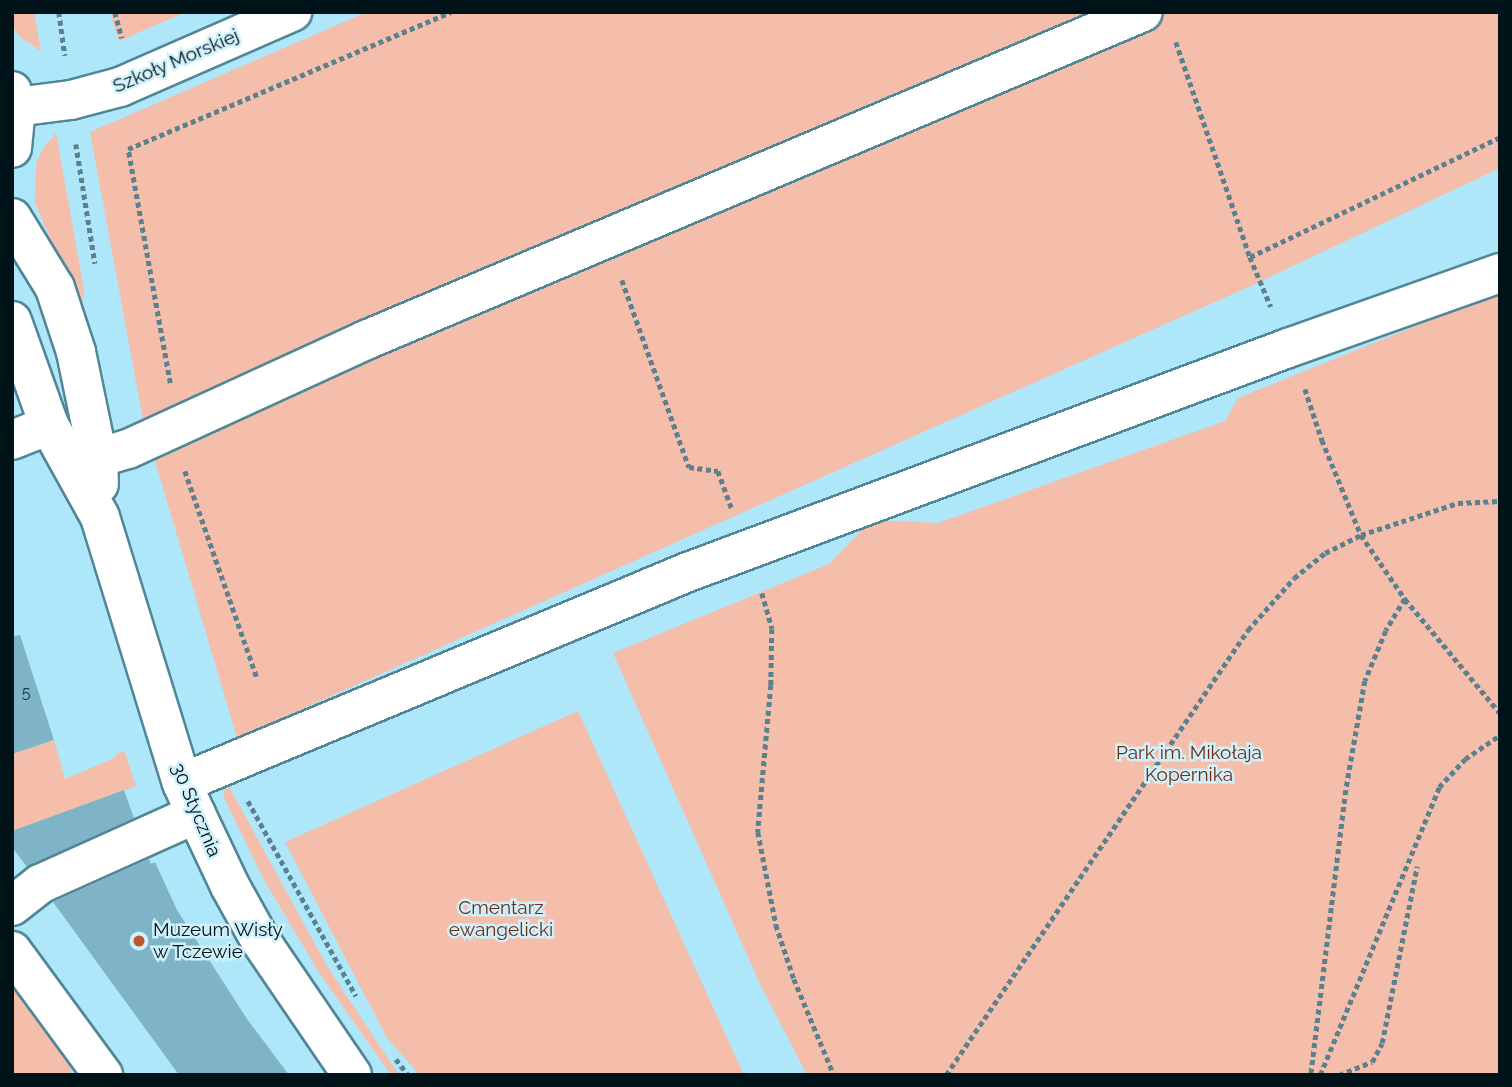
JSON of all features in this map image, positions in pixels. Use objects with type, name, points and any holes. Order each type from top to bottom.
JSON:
[{"type":"street","name":"Szkoły Morskiej","points":[[14,99],[71,100],[121,87],[292,12]]},
{"type":"street","points":[[98,458],[128,449],[366,340],[1143,12]]},
{"type":"street","points":[[12,148],[16,135],[14,99]]},
{"type":"street","name":"30 Stycznia","points":[[12,218],[55,288],[76,352],[98,458],[100,517]]},
{"type":"street","points":[[12,906],[40,884],[189,799],[228,765],[688,572],[1288,348],[1500,273]]},
{"type":"street","name":"30 Stycznia","points":[[12,321],[49,425],[100,517],[189,799],[230,886],[260,940],[352,1075]]},
{"type":"street","points":[[12,440],[49,425]]},
{"type":"street","points":[[12,951],[103,1075]]},
{"type":"path","points":[[59,12],[96,270]]},
{"type":"path","points":[[257,678],[176,449],[166,351],[128,149],[451,12]]},
{"type":"path","points":[[116,13],[124,46]]},
{"type":"path","points":[[1175,38],[1250,257],[1361,535],[1405,600],[1500,713]]},
{"type":"path","points":[[1250,257],[1500,137]]},
{"type":"path","points":[[607,238],[689,467],[718,471],[748,550],[772,629],[771,685],[758,832],[776,925],[794,978],[834,1075]]},
{"type":"path","points":[[946,1075],[1248,630],[1294,578],[1325,553],[1361,535],[1458,503],[1500,501]]},
{"type":"path","points":[[1311,1075],[1346,790],[1366,681],[1386,631],[1405,600]]},
{"type":"path","points":[[1320,1075],[1439,787],[1465,759],[1500,735]]},
{"type":"path","points":[[228,765],[362,1006]]},
{"type":"path","points":[[1339,1075],[1372,1062],[1382,1043],[1417,866]]},
{"type":"path","points":[[388,1050],[408,1075]]},
{"type":"green space","points":[[12,12],[34,12],[41,51],[21,38],[12,26]]},
{"type":"green space","points":[[110,12],[186,12],[119,41]]},
{"type":"green space","points":[[367,12],[1500,12],[1500,168],[1253,285],[237,738],[143,420],[90,132]]},
{"type":"green space","points":[[56,133],[84,289],[83,302],[78,304],[35,203],[36,164],[42,150]]},
{"type":"green space","name":"Park im. Mikołaja Kopernika","points":[[1500,292],[1500,1075],[807,1075],[760,984],[613,653],[829,564],[872,520],[938,523],[1225,421],[1238,398]]},
{"type":"green space","name":"Cmentarz ewangelicki","points":[[578,711],[744,1075],[420,1075],[387,1038],[285,842]]},
{"type":"green space","points":[[54,740],[65,779],[110,760],[124,750],[136,786],[12,831],[12,754]]},
{"type":"green space","points":[[225,779],[327,966],[399,1075],[391,1075],[318,971],[264,880],[224,798]]},
{"type":"green space","points":[[12,951],[72,1060],[70,1075],[12,1075]]},
{"type":"building","points":[[20,635],[54,740],[12,754],[12,637]]},
{"type":"building","points":[[124,790],[134,818],[27,867],[12,847],[12,831]]},
{"type":"building","name":"Muzeum Wisły w Tczewie","points":[[149,859],[151,864],[155,862],[177,910],[247,1019],[289,1075],[179,1075],[53,902]]},
{"type":"place","name":"Muzeum Wisły w Tczewie","points":[[139,941]]}]
